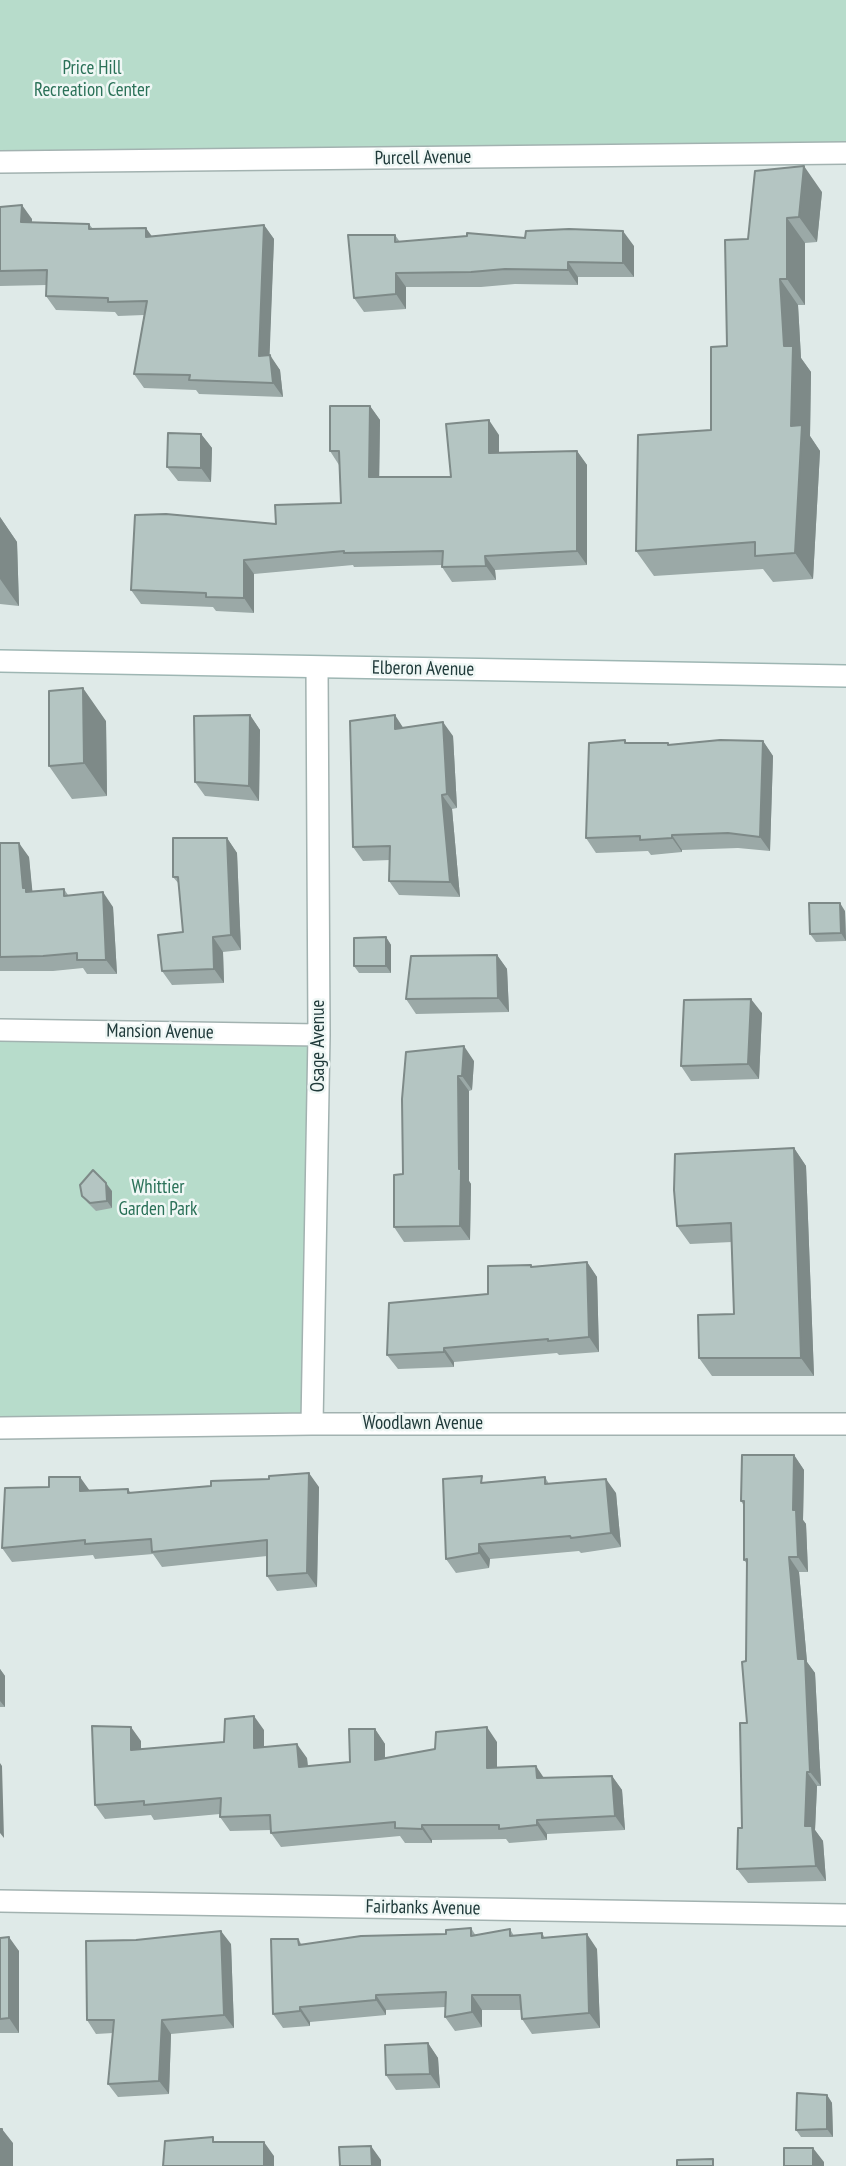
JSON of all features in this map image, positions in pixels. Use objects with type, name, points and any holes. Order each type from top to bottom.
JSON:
[{"type":"street","name":"Purcell Avenue","points":[[0,162],[846,153]]},
{"type":"street","name":"Elberon Avenue","points":[[0,661],[846,676]]},
{"type":"street","name":"Osage Avenue","points":[[312,1424],[319,1035],[317,668]]},
{"type":"street","name":"Mansion Avenue","points":[[0,1030],[319,1035]]},
{"type":"street","name":"Woodlawn Avenue","points":[[0,1428],[312,1424],[846,1424]]},
{"type":"street","name":"Fairbanks Avenue","points":[[0,1901],[846,1915]]},
{"type":"green space","name":"Price Hill Recreation Center","points":[[0,0],[846,0],[846,153],[0,162]]},
{"type":"green space","name":"Whittier Garden Park","points":[[0,1030],[319,1035],[312,1424],[0,1428]]},
{"type":"building","points":[[804,166],[799,217],[787,218],[787,279],[780,279],[784,346],[793,346],[791,426],[802,425],[795,553],[755,556],[755,542],[636,551],[638,435],[711,430],[711,347],[727,346],[725,240],[748,239],[755,171]]},
{"type":"building","points":[[22,205],[21,222],[89,224],[89,229],[146,228],[146,237],[264,225],[259,356],[270,355],[273,383],[189,380],[190,375],[134,374],[147,301],[108,302],[108,298],[46,296],[47,270],[0,271],[0,207]]},
{"type":"building","points":[[526,231],[623,231],[623,263],[568,262],[568,270],[396,273],[396,294],[354,298],[348,235],[395,235],[395,242],[467,236],[467,233],[525,238]]},
{"type":"building","points":[[330,406],[370,406],[369,477],[451,477],[446,424],[489,420],[489,453],[577,451],[577,551],[485,556],[486,566],[442,567],[443,551],[344,551],[244,560],[244,598],[206,597],[206,593],[131,590],[135,515],[166,514],[276,524],[275,505],[341,503],[339,451],[330,451]]},
{"type":"building","points":[[168,433],[201,434],[201,468],[167,467]]},
{"type":"building","points":[[83,688],[84,763],[49,766],[49,691]]},
{"type":"building","points":[[250,715],[249,786],[195,782],[194,716]]},
{"type":"building","points":[[395,715],[395,729],[443,722],[447,794],[442,795],[450,882],[389,881],[390,846],[353,847],[350,721]]},
{"type":"building","points":[[625,740],[625,743],[668,745],[720,740],[763,741],[760,837],[728,833],[672,835],[672,838],[640,840],[640,836],[586,838],[589,743]]},
{"type":"building","points":[[173,838],[227,838],[231,935],[213,937],[214,969],[162,971],[158,935],[183,932],[178,877],[173,877]]},
{"type":"building","points":[[0,843],[19,843],[23,888],[26,888],[26,892],[64,889],[64,896],[103,892],[106,960],[77,960],[77,953],[0,957]]},
{"type":"building","points":[[809,903],[840,903],[841,933],[810,934]]},
{"type":"building","points":[[386,937],[386,966],[354,966],[354,938]]},
{"type":"building","points":[[497,955],[498,998],[406,999],[411,956]]},
{"type":"building","points":[[751,999],[748,1064],[681,1066],[684,1000]]},
{"type":"building","points":[[464,1046],[462,1076],[458,1076],[460,1226],[394,1227],[394,1175],[403,1174],[402,1099],[406,1052]]},
{"type":"building","points":[[794,1148],[801,1358],[699,1358],[698,1315],[734,1314],[731,1223],[677,1226],[675,1154]]},
{"type":"building","points":[[93,1170],[106,1183],[107,1201],[90,1203],[82,1196],[80,1185]]},
{"type":"building","points":[[587,1262],[589,1337],[387,1355],[389,1303],[488,1294],[488,1266],[531,1267]]},
{"type":"building","points":[[742,1455],[794,1455],[793,1510],[796,1510],[798,1557],[789,1557],[798,1659],[805,1659],[810,1772],[807,1772],[805,1826],[812,1826],[816,1866],[737,1869],[738,1828],[742,1828],[740,1723],[747,1723],[742,1662],[746,1661],[747,1559],[744,1560],[744,1501],[741,1501]]},
{"type":"building","points":[[309,1473],[307,1573],[267,1576],[267,1540],[152,1552],[151,1539],[85,1544],[85,1540],[2,1548],[5,1488],[49,1487],[49,1477],[80,1477],[80,1491],[128,1489],[128,1493],[211,1486],[211,1481],[269,1479],[269,1476]]},
{"type":"building","points":[[482,1476],[481,1483],[545,1477],[545,1484],[606,1479],[611,1533],[479,1544],[479,1553],[446,1559],[443,1479]]},
{"type":"building","points":[[254,1716],[254,1748],[297,1744],[299,1767],[350,1762],[349,1729],[375,1729],[375,1760],[435,1749],[436,1732],[487,1727],[487,1768],[536,1766],[537,1778],[612,1776],[615,1816],[537,1820],[537,1825],[499,1829],[499,1825],[422,1825],[422,1829],[395,1828],[395,1822],[271,1833],[270,1815],[220,1817],[221,1798],[144,1805],[144,1801],[95,1805],[92,1726],[131,1727],[131,1750],[224,1742],[225,1719]]},
{"type":"building","points":[[471,1928],[471,1936],[510,1929],[510,1936],[542,1933],[542,1938],[587,1934],[589,2013],[522,2019],[520,1995],[472,1995],[472,2012],[445,2017],[446,1992],[376,1995],[376,2000],[300,2007],[300,2011],[273,2014],[271,1939],[298,1939],[299,1945],[361,1936],[446,1934],[446,1930]]},
{"type":"building","points":[[221,1931],[224,2015],[162,2020],[159,2081],[108,2084],[114,2020],[87,2020],[86,1941],[136,1940]]},
{"type":"building","points":[[9,1937],[9,2018],[0,2019],[0,1938]]},
{"type":"building","points":[[428,2043],[430,2074],[386,2075],[385,2045]]},
{"type":"building","points":[[797,2093],[827,2095],[827,2129],[796,2130]]},
{"type":"building","points":[[2,2129],[2,2166],[0,2166]]},
{"type":"building","points":[[213,2137],[213,2142],[264,2142],[264,2166],[163,2166],[165,2141]]},
{"type":"building","points":[[371,2146],[372,2166],[340,2166],[339,2147]]},
{"type":"building","points":[[784,2148],[813,2148],[813,2166],[784,2166]]},
{"type":"building","points":[[713,2159],[713,2166],[677,2166],[677,2160]]}]
